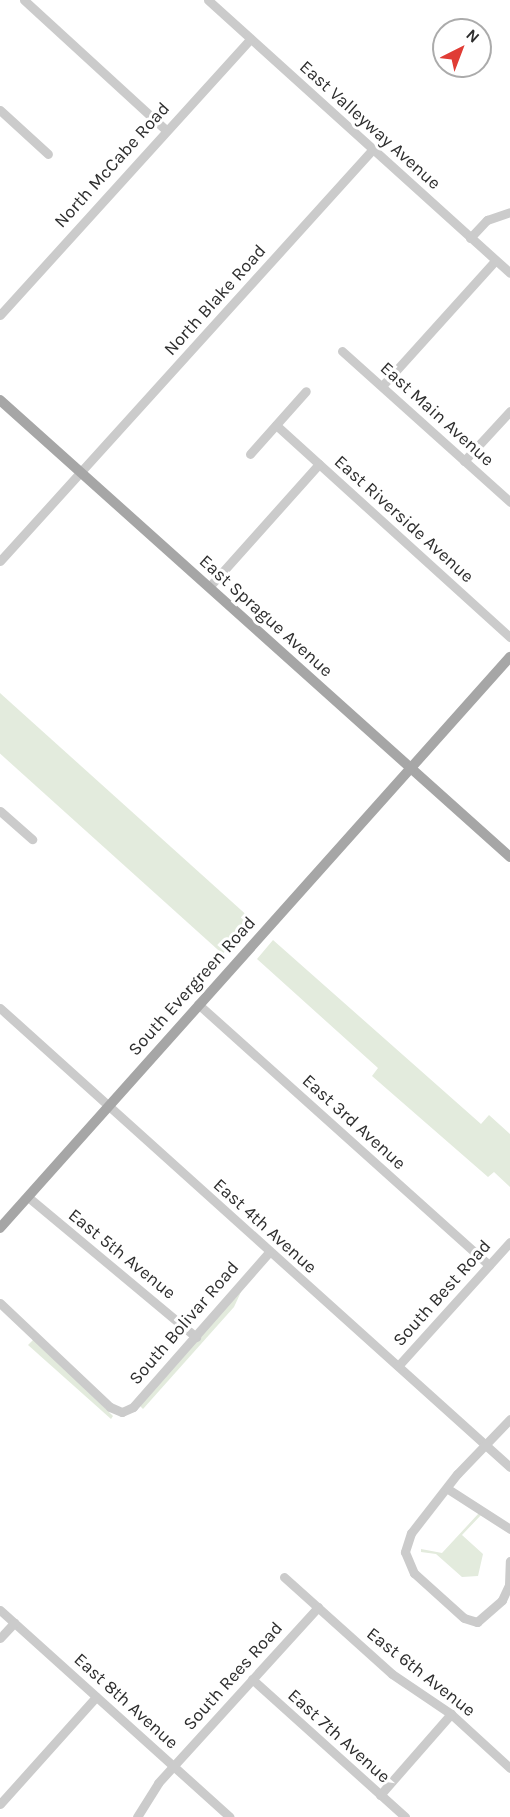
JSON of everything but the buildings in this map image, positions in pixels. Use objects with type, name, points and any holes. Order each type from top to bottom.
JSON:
[{"type":"main road","name":"East Sprague Avenue","points":[[0,400],[510,857]]},
{"type":"main road","name":"South Evergreen Road","points":[[2,1222],[28,1197],[510,657]]},
{"type":"street","points":[[24,0],[166,130]]},
{"type":"street","name":"East Valleyway Avenue","points":[[208,0],[510,273]]},
{"type":"street","name":"North McCabe Road","points":[[0,315],[250,39]]},
{"type":"street","points":[[0,110],[48,154]]},
{"type":"street","name":"North Blake Road","points":[[0,561],[373,149]]},
{"type":"street","points":[[470,238],[488,220],[510,212]]},
{"type":"street","points":[[382,386],[495,261]]},
{"type":"street","name":"East Main Avenue","points":[[342,351],[510,502]]},
{"type":"street","points":[[250,454],[306,391]]},
{"type":"street","points":[[464,461],[510,411]]},
{"type":"street","name":"East Riverside Avenue","points":[[276,425],[510,637]]},
{"type":"street","points":[[209,587],[319,464]]},
{"type":"street","points":[[0,811],[32,839]]},
{"type":"street","name":"East 3rd Avenue","points":[[198,1004],[489,1265]]},
{"type":"street","name":"East 4th Avenue","points":[[0,1008],[510,1467]]},
{"type":"street","name":"East 5th Avenue","points":[[28,1197],[196,1337]]},
{"type":"street","name":"South Best Road","points":[[398,1366],[510,1242]]},
{"type":"street","name":"South Bolivar Road","points":[[0,1303],[110,1407],[122,1412],[133,1407],[269,1252]]},
{"type":"street","points":[[510,1419],[457,1474],[448,1489],[411,1533],[405,1552],[414,1573],[465,1618],[477,1622],[502,1600],[508,1585],[510,1561]]},
{"type":"street","points":[[448,1489],[510,1529]]},
{"type":"street","name":"East 6th Avenue","points":[[284,1577],[392,1674],[451,1714],[510,1768]]},
{"type":"street","name":"South Rees Road","points":[[136,1817],[173,1766],[318,1607]]},
{"type":"street","name":"East 8th Avenue","points":[[0,1610],[230,1817]]},
{"type":"street","points":[[0,1638],[14,1623]]},
{"type":"street","name":"East 7th Avenue","points":[[252,1679],[405,1817]]},
{"type":"street","points":[[0,1804],[96,1697]]},
{"type":"street","points":[[380,1795],[451,1714]]},
{"type":"shaded area","points":[[0,693],[253,921],[223,954],[0,754]]},
{"type":"shaded area","points":[[273,940],[481,1124],[489,1115],[510,1134],[510,1187],[494,1172],[488,1177],[372,1076],[378,1068],[257,959]]},
{"type":"shaded area","points":[[246,1281],[234,1307],[143,1409],[139,1405]]},
{"type":"shaded area","points":[[34,1339],[113,1416],[111,1419],[28,1345]]},
{"type":"shaded area","points":[[479,1513],[482,1514],[462,1535],[483,1554],[478,1576],[462,1577],[436,1554],[421,1552],[421,1549],[442,1553]]}]
